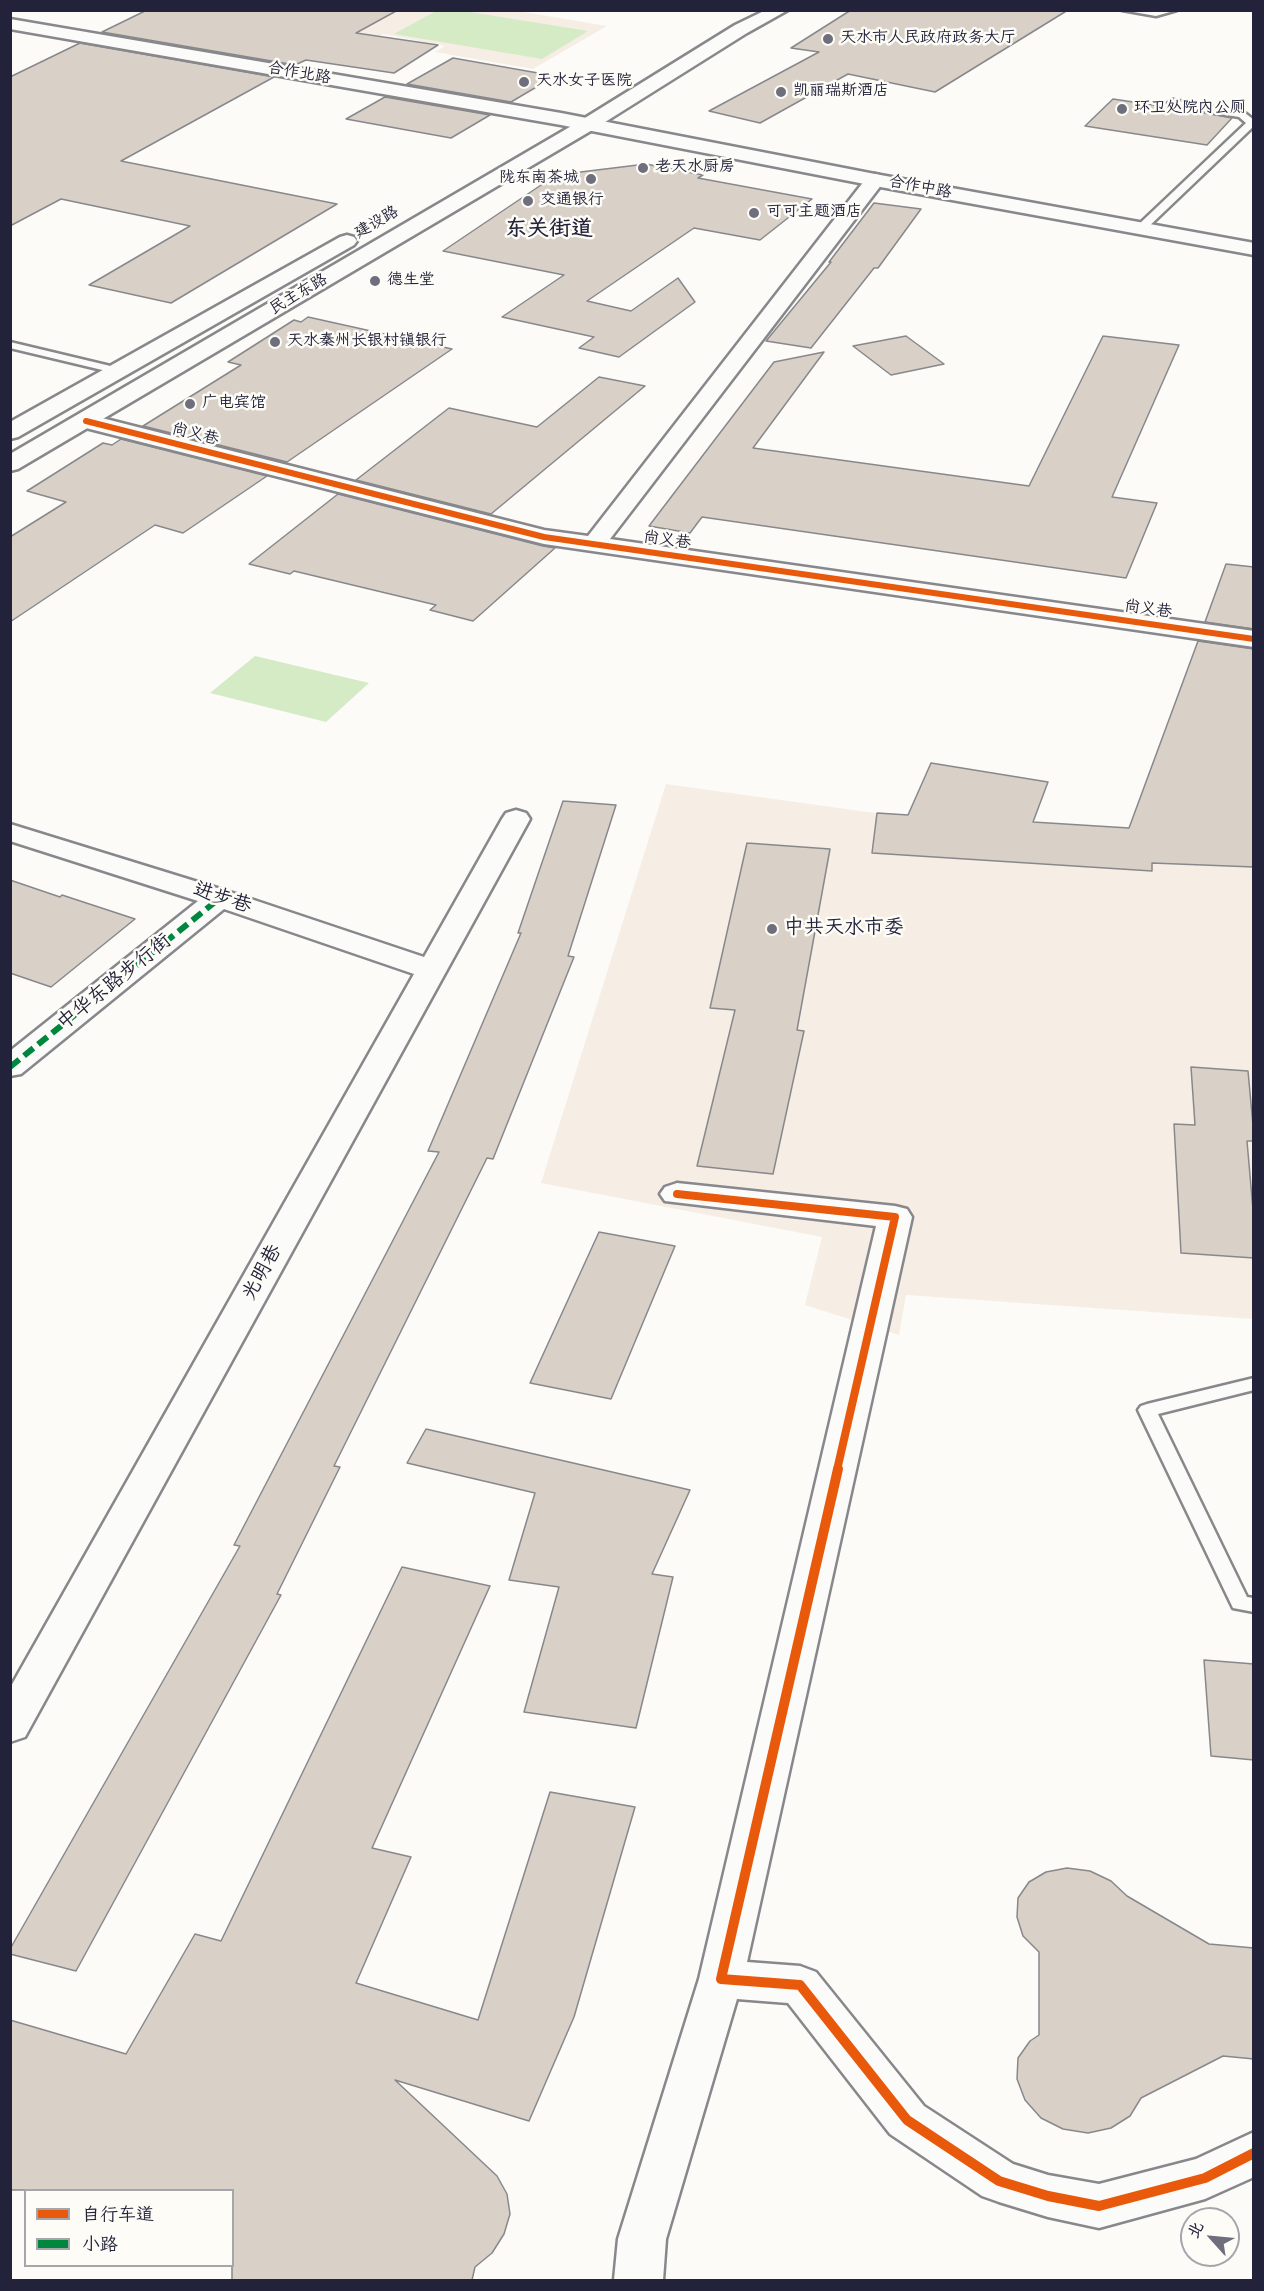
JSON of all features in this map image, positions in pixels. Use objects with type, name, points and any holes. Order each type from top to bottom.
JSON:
[{"type":"street","points":[[725,19],[742,10]]},
{"type":"street","points":[[584,116],[741,29],[780,10]]},
{"type":"street","name":"合作北路","points":[[10,24],[561,119],[584,116]]},
{"type":"street","name":"合作中路","points":[[584,116],[875,180],[1254,249]]},
{"type":"street","name":"民主东路","points":[[10,464],[86,421],[584,116]]},
{"type":"street","points":[[479,166],[561,119]]},
{"type":"street","points":[[594,544],[875,180]]},
{"type":"street","name":"建设路","points":[[10,432],[366,230]]},
{"type":"street","name":"尚义巷","points":[[86,421],[544,537],[1254,639]]},
{"type":"street","name":"光明巷","points":[[10,1726],[516,819]]},
{"type":"street","name":"进步巷","points":[[10,832],[220,898],[432,970]]},
{"type":"street","name":"中华东路步行街","points":[[10,1067],[220,898]]},
{"type":"street","points":[[638,2280],[642,2239],[721,1978],[895,1217],[676,1194]]},
{"type":"street","points":[[721,1978],[800,1985],[907,2120],[999,2181],[1048,2196],[1099,2205],[1205,2178],[1254,2153]]},
{"type":"lane","points":[[1126,10],[1156,13],[1173,10]]},
{"type":"lane","points":[[1140,229],[1251,123],[1242,115],[1173,103]]},
{"type":"lane","points":[[10,345],[119,371]]},
{"type":"lane","points":[[1254,1384],[1147,1410],[1240,1603],[1254,1605]]},
{"type":"shaded area","points":[[320,11],[518,11],[607,26],[533,69],[435,52],[445,46],[383,34],[343,61]]},
{"type":"shaded area","points":[[666,784],[911,818],[1253,848],[1253,1319],[906,1295],[899,1335],[805,1305],[822,1237],[541,1183]]},
{"type":"green space","points":[[436,11],[464,11],[588,31],[542,59],[394,34]]},
{"type":"green space","points":[[255,656],[369,683],[326,722],[210,693]]},
{"type":"building","points":[[147,10],[398,10],[356,33],[438,45],[394,73],[306,60],[295,65],[102,32]]},
{"type":"building","points":[[851,10],[1068,10],[935,92],[848,74],[760,123],[709,111],[819,52],[791,48]]},
{"type":"building","points":[[80,43],[274,77],[121,161],[337,204],[171,303],[89,285],[190,226],[61,199],[10,226],[10,77]]},
{"type":"building","points":[[453,58],[555,76],[511,102],[407,84]]},
{"type":"building","points":[[385,97],[490,115],[451,138],[346,119]]},
{"type":"building","points":[[1113,99],[1232,118],[1207,145],[1085,126]]},
{"type":"building","points":[[646,164],[703,175],[698,178],[812,199],[760,240],[694,228],[587,301],[631,311],[678,278],[695,302],[619,357],[579,348],[594,337],[502,317],[564,275],[443,251],[556,175]]},
{"type":"building","points":[[874,203],[921,209],[878,268],[874,268],[811,348],[766,341],[831,262],[829,262]]},
{"type":"building","points":[[308,317],[452,349],[287,462],[143,426],[241,365],[228,362],[294,320],[301,322]]},
{"type":"building","points":[[906,336],[944,364],[891,375],[853,346]]},
{"type":"building","points":[[1103,336],[1179,345],[1112,497],[1157,503],[1126,578],[702,517],[690,533],[649,526],[774,362],[824,352],[753,448],[1029,486]]},
{"type":"building","points":[[599,377],[645,386],[491,514],[356,480],[449,408],[537,427]]},
{"type":"building","points":[[121,439],[267,476],[183,533],[155,525],[10,622],[10,537],[66,502],[27,491],[103,443],[112,445]]},
{"type":"building","points":[[338,494],[555,548],[473,621],[430,610],[436,605],[294,571],[290,574],[249,564]]},
{"type":"building","points":[[1226,564],[1254,567],[1254,629],[1205,622]]},
{"type":"building","points":[[1198,641],[1254,649],[1254,867],[1152,863],[1152,871],[872,853],[877,813],[908,815],[931,763],[1048,782],[1033,822],[1129,828]]},
{"type":"building","points":[[563,801],[616,805],[568,956],[574,957],[493,1159],[487,1158],[334,1466],[340,1467],[277,1594],[281,1595],[76,1971],[10,1954],[10,1949],[240,1546],[234,1545],[439,1152],[428,1151],[521,933],[518,933]]},
{"type":"building","points":[[747,843],[830,849],[797,1030],[804,1031],[773,1174],[697,1166],[735,1010],[710,1008]]},
{"type":"building","points":[[10,880],[135,919],[51,987],[10,973]]},
{"type":"building","points":[[1191,1067],[1248,1071],[1254,1136],[1254,1141],[1247,1141],[1254,1221],[1254,1258],[1181,1253],[1174,1124],[1195,1125]]},
{"type":"building","points":[[599,1232],[675,1246],[611,1399],[530,1383]]},
{"type":"building","points":[[426,1429],[690,1490],[652,1574],[673,1577],[636,1728],[524,1712],[559,1587],[509,1580],[535,1493],[407,1463]]},
{"type":"building","points":[[402,1567],[490,1586],[372,1848],[411,1857],[356,1983],[478,2020],[550,1792],[635,1807],[574,2017],[529,2121],[395,2080],[497,2176],[507,2194],[510,2214],[504,2234],[492,2253],[475,2267],[472,2280],[232,2280],[234,2189],[10,2190],[10,2020],[126,2054],[195,1934],[221,1941]]},
{"type":"building","points":[[1204,1660],[1254,1664],[1254,1760],[1211,1756]]},
{"type":"building","points":[[1067,1868],[1090,1871],[1111,1881],[1127,1896],[1209,1944],[1254,1948],[1254,2059],[1223,2056],[1141,2098],[1130,2116],[1111,2128],[1088,2133],[1063,2129],[1041,2118],[1025,2100],[1017,2079],[1018,2058],[1030,2041],[1039,2035],[1039,1952],[1023,1936],[1017,1917],[1018,1898],[1029,1882],[1046,1872]]},
{"type":"marked path","points":[[10,1067],[220,898]]},
{"type":"cycle path","points":[[86,421],[544,537],[1254,639]]},
{"type":"cycle path","points":[[677,1194],[895,1217],[721,1979],[800,1985],[907,2120],[999,2181],[1048,2196],[1099,2206],[1205,2178],[1254,2153]]},
{"type":"place","name":"天水市人民政府政务大厅","points":[[828,39]]},
{"type":"place","name":"天水女子医院","points":[[524,82]]},
{"type":"place","name":"凯丽瑞斯酒店","points":[[781,92]]},
{"type":"place","name":"环卫处院内公厕","points":[[1122,109]]},
{"type":"place","name":"老天水厨房","points":[[643,168]]},
{"type":"place","name":"陇东南茶城","points":[[591,179]]},
{"type":"place","name":"交通银行","points":[[528,201]]},
{"type":"place","name":"可可主题酒店","points":[[754,213]]},
{"type":"place","name":"德生堂","points":[[375,281]]},
{"type":"place","name":"天水秦州长银村镇银行","points":[[275,342]]},
{"type":"place","name":"广电宾馆","points":[[190,404]]},
{"type":"place","name":"中共天水市委","points":[[772,929]]},
{"type":"district","name":"东关街道","points":[[549,230]]}]
